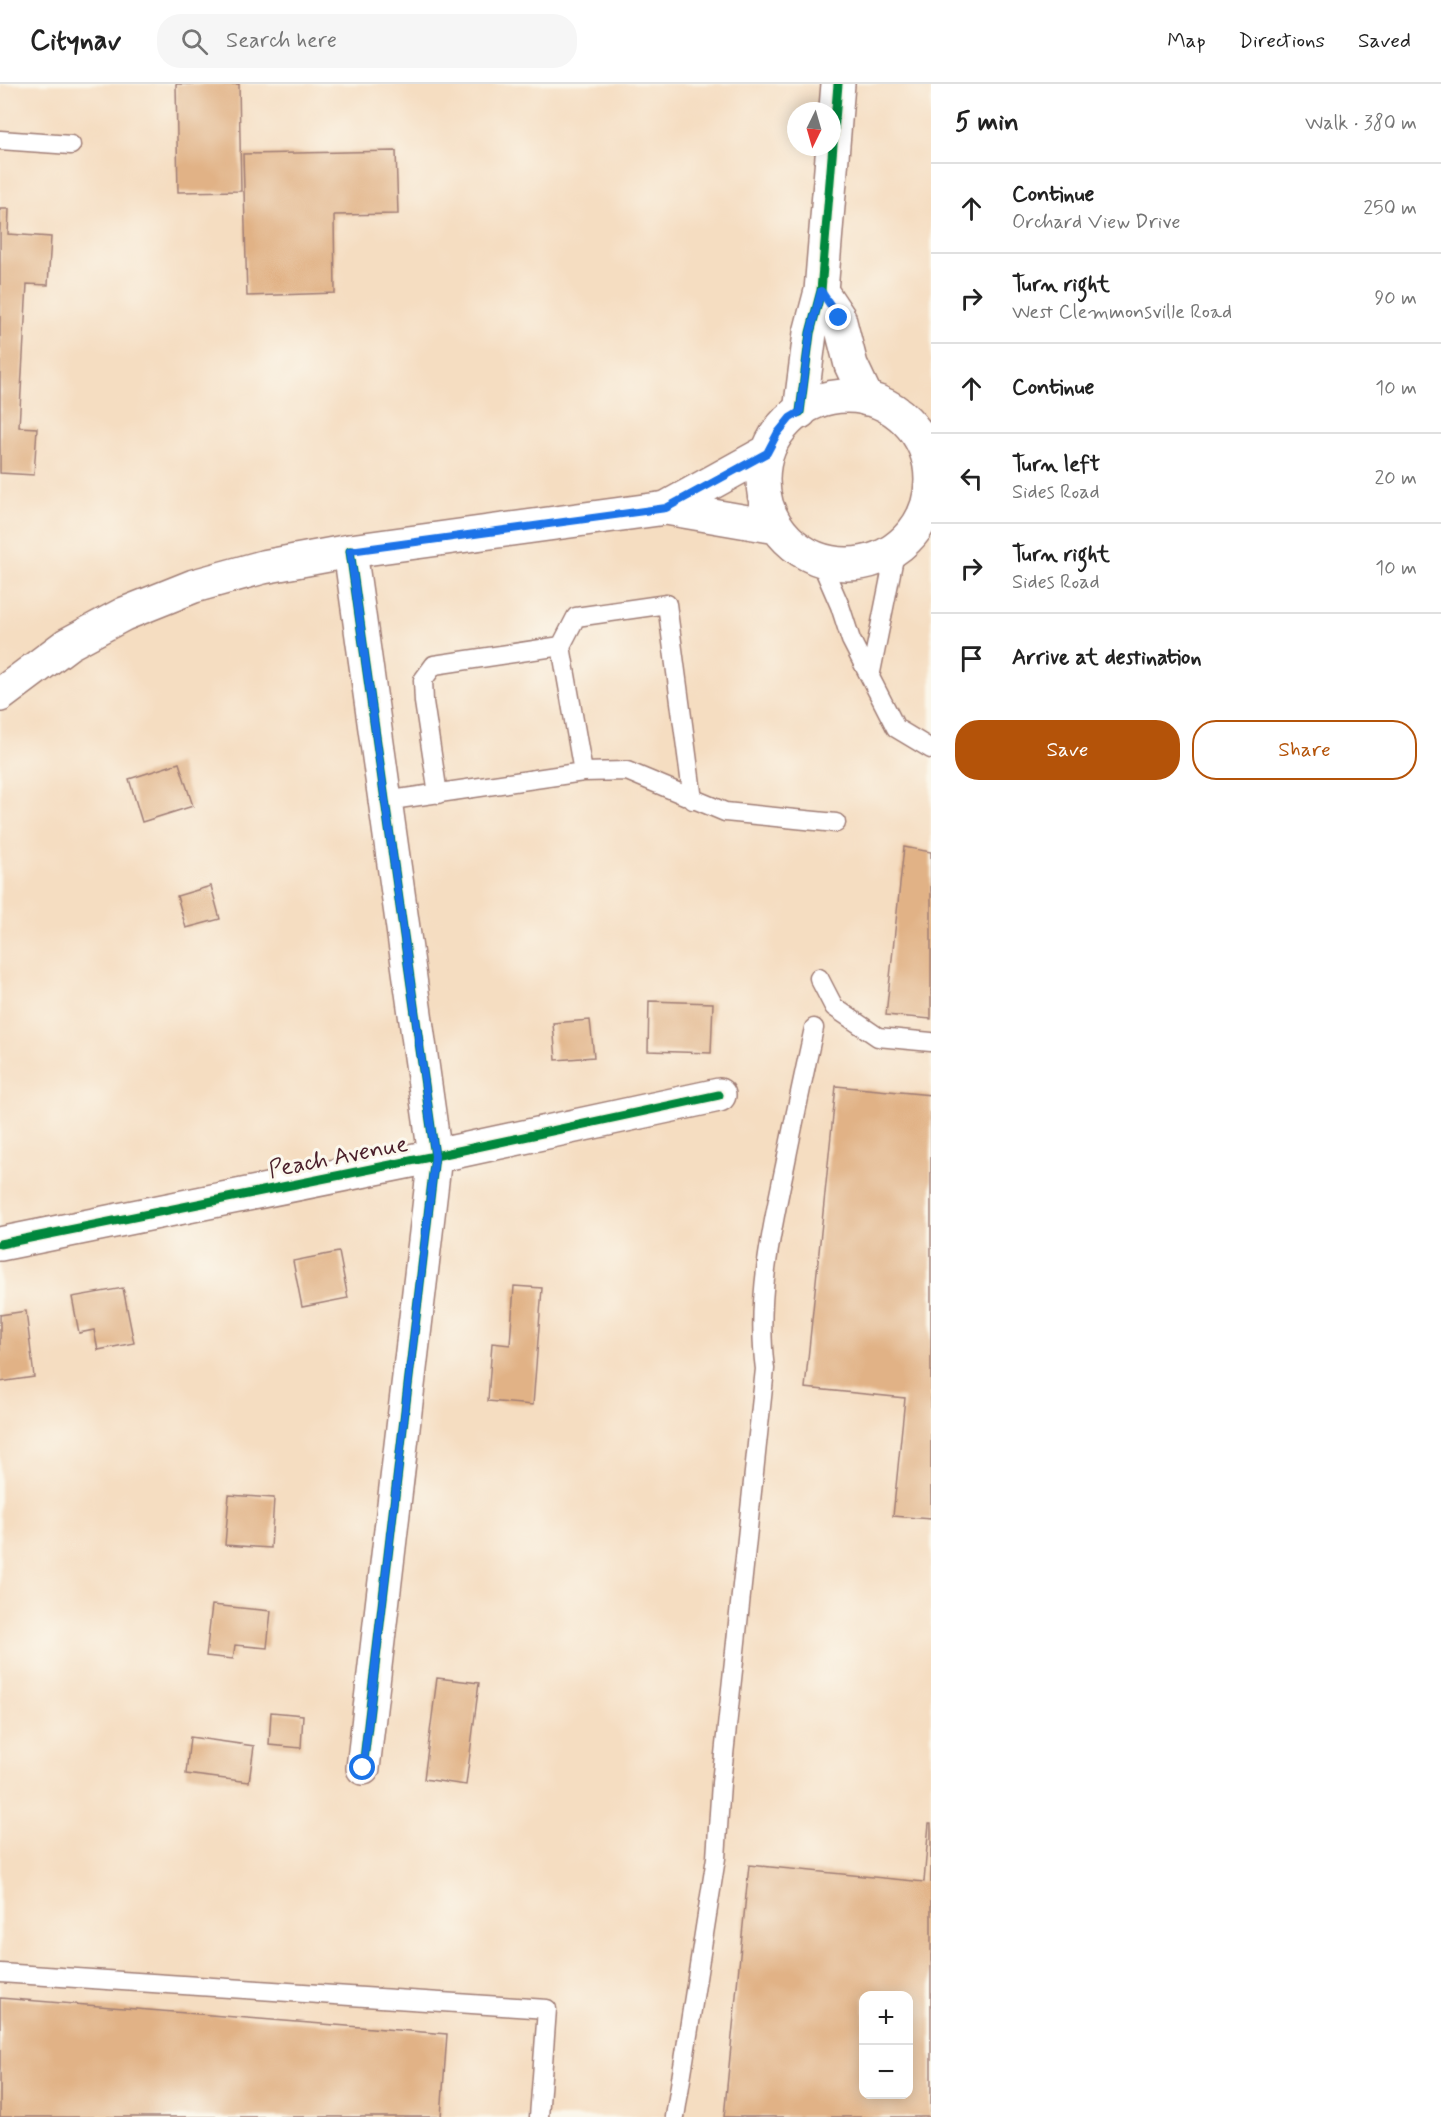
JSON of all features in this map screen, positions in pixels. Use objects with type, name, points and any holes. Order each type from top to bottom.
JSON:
[{"type":"street","points":[[800,412],[810,333],[821,291],[838,84]]},
{"type":"street","points":[[821,291],[839,318],[851,365],[867,399]]},
{"type":"street","points":[[846,396],[867,399],[886,406],[903,418],[926,442],[931,473],[927,513],[912,534],[897,548],[877,558],[856,564],[838,564],[820,560],[789,541],[777,527],[768,511],[763,473],[767,453],[777,434],[790,418],[806,407],[826,399],[846,396]]},
{"type":"street","points":[[666,508],[767,453]]},
{"type":"street","points":[[0,695],[68,644],[124,614],[194,586],[251,570],[350,551],[666,508],[777,527]]},
{"type":"street","points":[[350,551],[435,1156],[363,1768]]},
{"type":"street","name":"Peach Avenue","points":[[0,1244],[435,1156],[719,1095]]},
{"type":"lane","points":[[0,140],[71,145]]},
{"type":"lane","points":[[870,677],[897,548]]},
{"type":"lane","points":[[820,560],[840,606],[851,640],[896,728],[931,749]]},
{"type":"lane","points":[[584,772],[561,646],[576,617],[667,604],[693,800]]},
{"type":"lane","points":[[438,794],[424,702],[423,680],[434,665],[561,646]]},
{"type":"lane","points":[[385,801],[584,772],[627,771],[725,812],[836,823]]},
{"type":"lane","points":[[819,978],[834,1007],[878,1037],[931,1042]]},
{"type":"lane","points":[[675,2117],[716,1857],[765,1369],[762,1347],[766,1269],[777,1203],[814,1028]]},
{"type":"lane","points":[[0,1973],[547,2009],[538,2117]]},
{"type":"building","points":[[176,84],[239,84],[241,191],[178,192]]},
{"type":"building","points":[[396,151],[398,214],[334,215],[335,293],[247,296],[243,154]]},
{"type":"building","points":[[0,209],[9,209],[8,234],[51,237],[48,285],[27,284],[19,427],[37,428],[34,475],[0,473]]},
{"type":"building","points":[[179,763],[193,806],[142,822],[129,779]]},
{"type":"building","points":[[904,847],[931,852],[931,1019],[886,1015]]},
{"type":"building","points":[[211,886],[220,919],[186,928],[177,896]]},
{"type":"building","points":[[649,1001],[713,1003],[711,1053],[648,1051]]},
{"type":"building","points":[[590,1020],[594,1057],[556,1060],[553,1023]]},
{"type":"building","points":[[836,1086],[931,1095],[931,1519],[893,1516],[905,1398],[805,1388]]},
{"type":"building","points":[[339,1252],[348,1298],[302,1307],[293,1261]]},
{"type":"building","points":[[514,1286],[542,1288],[533,1405],[488,1401],[492,1343],[510,1345]]},
{"type":"building","points":[[123,1288],[134,1343],[98,1350],[94,1330],[79,1333],[72,1297]]},
{"type":"building","points":[[26,1311],[34,1377],[0,1382],[0,1315]]},
{"type":"building","points":[[229,1495],[274,1498],[271,1548],[225,1545]]},
{"type":"building","points":[[212,1605],[271,1611],[267,1648],[235,1645],[233,1659],[206,1656]]},
{"type":"building","points":[[437,1678],[479,1683],[466,1785],[424,1779]]},
{"type":"building","points":[[271,1712],[303,1715],[301,1748],[269,1745]]},
{"type":"building","points":[[190,1737],[254,1746],[249,1782],[186,1774]]},
{"type":"building","points":[[929,1823],[931,1823],[931,2117],[724,2117],[749,1865],[924,1882]]},
{"type":"building","points":[[0,1998],[447,2034],[441,2117],[0,2117]]},
{"type":"cycle path","points":[[800,412],[810,333],[821,291],[838,84]]},
{"type":"cycle path","points":[[350,551],[435,1156],[363,1768]]},
{"type":"cycle path","points":[[0,1244],[435,1156],[719,1095]]},
{"type":"route","points":[[363,1768],[435,1156],[350,551],[666,508],[767,453],[777,434],[790,418],[800,412],[810,333],[821,291],[839,318]]}]
